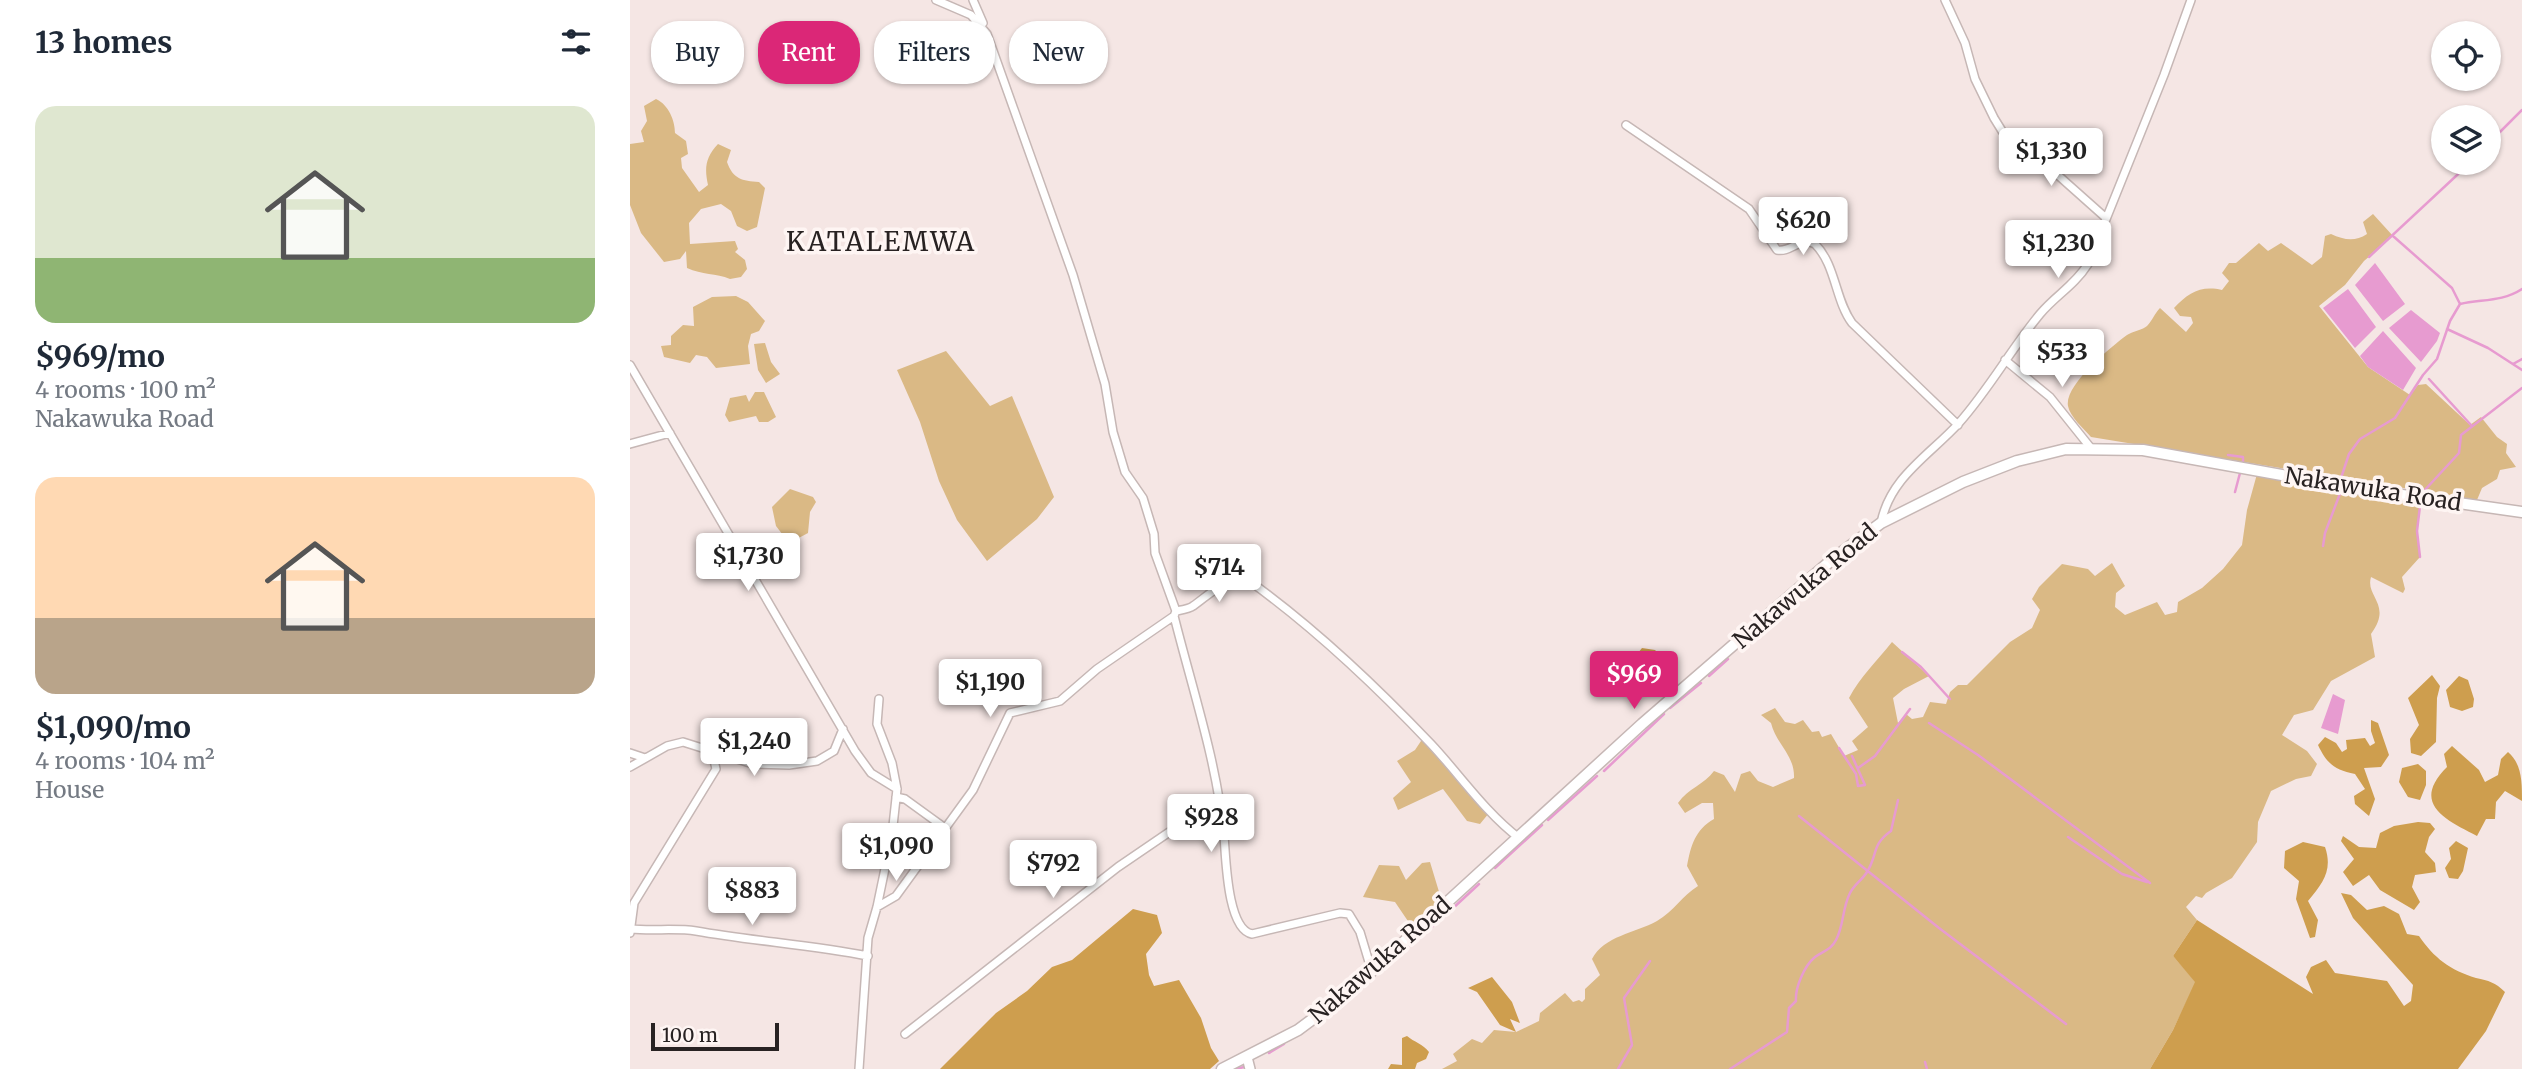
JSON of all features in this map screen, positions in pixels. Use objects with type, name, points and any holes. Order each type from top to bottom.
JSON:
[{"type":"main road","name":"Nakawuka Road","points":[[1222,1069],[1298,1030],[1329,1009],[1651,716],[1834,558],[1881,523],[1929,497],[2017,461],[2066,449],[2090,447],[2143,450],[2360,489],[2522,512]]},
{"type":"street","points":[[936,0],[971,15],[976,21]]},
{"type":"street","points":[[974,0],[982,21]]},
{"type":"street","points":[[1945,0],[1965,43],[1975,79],[2007,139],[2042,161],[2106,219]]},
{"type":"street","points":[[1881,523],[1884,508],[1904,475],[1958,425],[1996,379],[2005,360],[2042,312],[2078,281],[2097,245],[2173,53],[2190,0]]},
{"type":"street","points":[[995,58],[1073,275],[1105,384],[1113,432],[1125,472],[1143,498],[1151,523],[1155,553],[1175,613],[1221,804],[1228,885],[1240,928],[1252,934],[1340,913],[1349,914],[1357,924],[1372,972]]},
{"type":"street","points":[[1626,125],[1749,209],[1777,250],[1783,251],[1804,241],[1815,244],[1825,258],[1841,302],[1852,323],[1958,425]]},
{"type":"street","points":[[2005,360],[2050,397],[2090,447]]},
{"type":"street","points":[[630,365],[871,773],[945,828]]},
{"type":"street","points":[[630,444],[670,433]]},
{"type":"street","points":[[877,907],[896,895],[973,790],[1010,713],[1060,701],[1097,669],[1175,613],[1194,606],[1202,597],[1232,581],[1248,580],[1349,661],[1433,746],[1496,818],[1519,838]]},
{"type":"street","points":[[859,1069],[868,938],[877,907],[897,793],[892,763],[877,724],[879,699]]},
{"type":"street","points":[[837,746],[844,729]]},
{"type":"street","points":[[630,767],[667,746],[683,742],[753,764],[789,765],[817,761],[837,746],[844,744],[854,747]]},
{"type":"street","points":[[702,748],[714,760],[716,769],[634,903],[630,931],[694,931],[716,937],[819,947],[868,956]]},
{"type":"street","points":[[630,767],[630,754],[645,758]]},
{"type":"street","points":[[905,1034],[1118,867],[1203,809],[1221,804]]},
{"type":"street","points":[[1247,1058],[1250,1069]]},
{"type":"shaded area","points":[[656,99],[670,114],[675,133],[686,141],[688,154],[681,158],[682,168],[699,192],[708,185],[707,163],[718,144],[731,150],[727,162],[735,176],[759,182],[765,188],[757,227],[747,231],[737,226],[731,211],[721,204],[701,209],[689,223],[690,244],[735,241],[738,249],[735,252],[745,260],[747,269],[741,277],[730,279],[687,268],[686,251],[680,259],[664,262],[641,233],[630,205],[630,144],[644,142],[641,131],[647,121],[644,106]]},
{"type":"shaded area","points":[[2373,214],[2393,236],[2364,261],[2345,285],[2319,306],[2368,367],[2410,395],[2418,385],[2426,384],[2470,425],[2481,417],[2497,437],[2507,444],[2506,453],[2516,467],[2500,470],[2497,479],[2482,488],[2477,500],[2091,437],[2071,414],[2069,397],[2081,377],[2120,340],[2147,326],[2160,308],[2186,332],[2193,323],[2191,317],[2180,316],[2174,308],[2195,292],[2222,290],[2229,281],[2222,273],[2229,263],[2236,263],[2259,243],[2268,251],[2281,243],[2312,265],[2322,257],[2325,236],[2331,234],[2349,239],[2363,237],[2367,234],[2363,222]]},
{"type":"shaded area","points":[[2375,263],[2405,304],[2383,321],[2355,285]]},
{"type":"shaded area","points":[[2348,289],[2376,327],[2355,348],[2323,308]]},
{"type":"shaded area","points":[[736,296],[748,302],[765,321],[759,331],[751,334],[748,346],[750,364],[716,368],[707,357],[696,355],[690,363],[664,357],[661,346],[671,345],[671,336],[683,325],[694,326],[693,307],[712,297]]},
{"type":"shaded area","points":[[2411,310],[2440,333],[2421,362],[2389,328]]},
{"type":"shaded area","points":[[2383,331],[2416,368],[2403,390],[2368,367],[2360,356]]},
{"type":"shaded area","points":[[765,343],[771,362],[780,374],[766,383],[758,370],[754,344]]},
{"type":"shaded area","points":[[946,351],[990,406],[1012,396],[1054,497],[1037,519],[987,561],[957,520],[939,481],[920,422],[897,370]]},
{"type":"shaded area","points":[[755,392],[764,392],[776,417],[768,422],[759,422],[756,416],[729,422],[725,415],[730,398],[746,395],[749,402]]},
{"type":"shaded area","points":[[2257,474],[2420,506],[2417,531],[2420,557],[2402,577],[2405,589],[2403,593],[2371,577],[2370,584],[2379,608],[2377,624],[2371,634],[2375,657],[2331,681],[2313,710],[2294,715],[2282,735],[2307,751],[2317,764],[2311,776],[2296,779],[2271,791],[2258,822],[2257,842],[2232,878],[2202,898],[2196,896],[2186,907],[2197,920],[2173,956],[2196,982],[2173,1030],[2150,1069],[1442,1069],[1457,1061],[1453,1054],[1472,1039],[1482,1043],[1494,1030],[1516,1032],[1539,1021],[1540,1013],[1565,993],[1573,1002],[1582,1002],[1585,999],[1585,989],[1600,975],[1592,959],[1597,951],[1612,940],[1657,921],[1698,886],[1687,866],[1695,839],[1702,828],[1714,819],[1713,803],[1702,803],[1685,813],[1678,803],[1682,798],[1714,771],[1724,775],[1735,792],[1741,774],[1750,771],[1758,781],[1773,787],[1794,778],[1792,763],[1771,723],[1761,715],[1775,708],[1785,722],[1795,724],[1803,720],[1812,732],[1819,731],[1822,737],[1831,734],[1844,756],[1858,750],[1852,741],[1868,727],[1849,698],[1863,676],[1892,642],[1929,676],[1893,698],[1898,723],[1906,714],[1912,719],[1923,717],[1930,702],[1946,704],[1950,692],[1958,685],[1967,685],[2010,642],[2032,628],[2040,610],[2032,599],[2039,587],[2062,564],[2088,569],[2095,576],[2112,563],[2125,586],[2116,593],[2115,607],[2125,615],[2157,602],[2165,615],[2177,612],[2178,602],[2202,588],[2223,569],[2242,545],[2247,510]]},
{"type":"shaded area","points":[[790,489],[813,497],[816,502],[810,512],[808,533],[795,540],[786,539],[776,526],[772,507]]},
{"type":"shaded area","points":[[1642,648],[1655,650],[1664,659],[1658,668],[1641,671],[1634,658]]},
{"type":"shaded area","points":[[2432,675],[2440,686],[2437,698],[2436,742],[2421,756],[2411,753],[2410,739],[2419,725],[2408,698]]},
{"type":"shaded area","points":[[2459,676],[2468,680],[2474,699],[2473,707],[2462,711],[2450,707],[2446,690]]},
{"type":"shaded area","points":[[2333,694],[2345,700],[2338,734],[2321,728]]},
{"type":"shaded area","points":[[2371,720],[2378,723],[2389,755],[2381,767],[2364,768],[2375,799],[2369,816],[2355,804],[2354,796],[2365,789],[2355,774],[2332,765],[2318,745],[2325,737],[2336,743],[2342,752],[2347,749],[2346,740],[2365,738],[2370,746],[2375,743]]},
{"type":"shaded area","points":[[1423,738],[1489,813],[1480,824],[1467,821],[1443,789],[1398,810],[1393,798],[1411,782],[1397,761],[1415,750]]},
{"type":"shaded area","points":[[2452,746],[2479,770],[2485,782],[2498,775],[2501,759],[2508,752],[2519,768],[2522,801],[2505,791],[2496,802],[2495,819],[2486,819],[2477,836],[2444,817],[2432,801],[2436,780],[2447,767],[2444,754]]},
{"type":"shaded area","points":[[2418,764],[2426,771],[2426,785],[2420,800],[2408,797],[2399,782],[2402,768]]},
{"type":"shaded area","points":[[2430,823],[2435,829],[2429,837],[2425,852],[2435,863],[2436,872],[2415,875],[2412,887],[2420,902],[2414,910],[2380,890],[2369,875],[2353,886],[2343,872],[2354,859],[2341,841],[2343,836],[2359,847],[2376,848],[2380,833],[2394,826]]},
{"type":"shaded area","points":[[2456,841],[2468,848],[2463,871],[2458,879],[2449,878],[2445,868],[2451,859],[2449,848]]},
{"type":"shaded area","points":[[2303,842],[2325,847],[2328,863],[2322,882],[2308,901],[2318,920],[2315,937],[2310,938],[2296,899],[2299,881],[2284,868],[2285,851]]},
{"type":"shaded area","points":[[1430,862],[1443,905],[1414,930],[1395,902],[1363,897],[1379,865],[1399,866],[1406,880],[1422,863]]},
{"type":"shaded area","points":[[2341,893],[2351,895],[2367,910],[2384,906],[2399,914],[2407,934],[2419,936],[2443,962],[2467,975],[2492,982],[2505,992],[2486,1031],[2458,1069],[2150,1069],[2173,1030],[2195,982],[2173,956],[2197,920],[2313,994],[2306,977],[2311,967],[2326,960],[2335,973],[2387,981],[2404,1006],[2411,1001],[2413,985],[2353,918]]},
{"type":"shaded area","points":[[1133,909],[1157,915],[1162,933],[1146,954],[1149,975],[1154,986],[1179,980],[1201,1018],[1211,1048],[1219,1061],[1210,1069],[940,1069],[996,1013],[1027,991],[1052,967],[1072,960]]},
{"type":"shaded area","points":[[1492,977],[1512,1002],[1520,1023],[1510,1019],[1516,1032],[1500,1025],[1477,992],[1468,988]]},
{"type":"shaded area","points":[[1407,1036],[1429,1052],[1426,1059],[1417,1063],[1415,1069],[1388,1069],[1391,1064],[1402,1065],[1402,1038]]},
{"type":"waterway","points":[[2501,131],[2522,110]]},
{"type":"waterway","points":[[2369,257],[2457,175]]},
{"type":"waterway","points":[[2393,236],[2452,288],[2460,304]]},
{"type":"waterway","points":[[2341,478],[2349,454],[2360,439],[2395,418],[2423,375],[2437,359],[2450,321],[2460,304],[2499,298],[2522,289]]},
{"type":"waterway","points":[[2447,329],[2488,348],[2522,370]]},
{"type":"waterway","points":[[2513,364],[2522,359]]},
{"type":"waterway","points":[[2429,379],[2471,425]]},
{"type":"waterway","points":[[2423,492],[2459,453],[2461,435],[2522,388]]},
{"type":"waterway","points":[[2228,455],[2243,457],[2243,463]]},
{"type":"waterway","points":[[2235,492],[2240,473]]},
{"type":"waterway","points":[[2323,546],[2325,533],[2341,491]]},
{"type":"waterway","points":[[2420,506],[2417,531],[2420,557]]},
{"type":"waterway","points":[[1902,652],[1921,667],[1950,699]]},
{"type":"waterway","points":[[1709,676],[1728,659]]},
{"type":"waterway","points":[[1670,708],[1701,683]]},
{"type":"waterway","points":[[1858,768],[1875,756],[1910,709]]},
{"type":"waterway","points":[[1604,771],[1664,714]]},
{"type":"waterway","points":[[1929,723],[1978,755],[2150,883]]},
{"type":"waterway","points":[[1839,748],[1856,774],[1858,786],[1865,785],[1852,756]]},
{"type":"waterway","points":[[1548,820],[1597,776]]},
{"type":"waterway","points":[[1730,1069],[1787,1032],[1789,1008],[1796,1001],[1804,971],[1815,957],[1836,940],[1850,893],[1867,872],[1880,841],[1891,831],[1898,800]]},
{"type":"waterway","points":[[1799,816],[1939,928],[2066,1024]]},
{"type":"waterway","points":[[1495,868],[1542,825]]},
{"type":"waterway","points":[[2068,837],[2122,874],[2147,882]]},
{"type":"waterway","points":[[1451,910],[1479,884]]},
{"type":"waterway","points":[[1408,946],[1444,917]]},
{"type":"waterway","points":[[1380,972],[1401,953]]},
{"type":"waterway","points":[[1618,1069],[1632,1045],[1624,998],[1650,961]]},
{"type":"waterway","points":[[1269,1053],[1284,1044]]},
{"type":"waterway","points":[[1925,1062],[1927,1069]]},
{"type":"waterway","points":[[1236,1069],[1244,1067]]},
{"type":"district","name":"KATALEMWA","points":[[881,242]]}]
